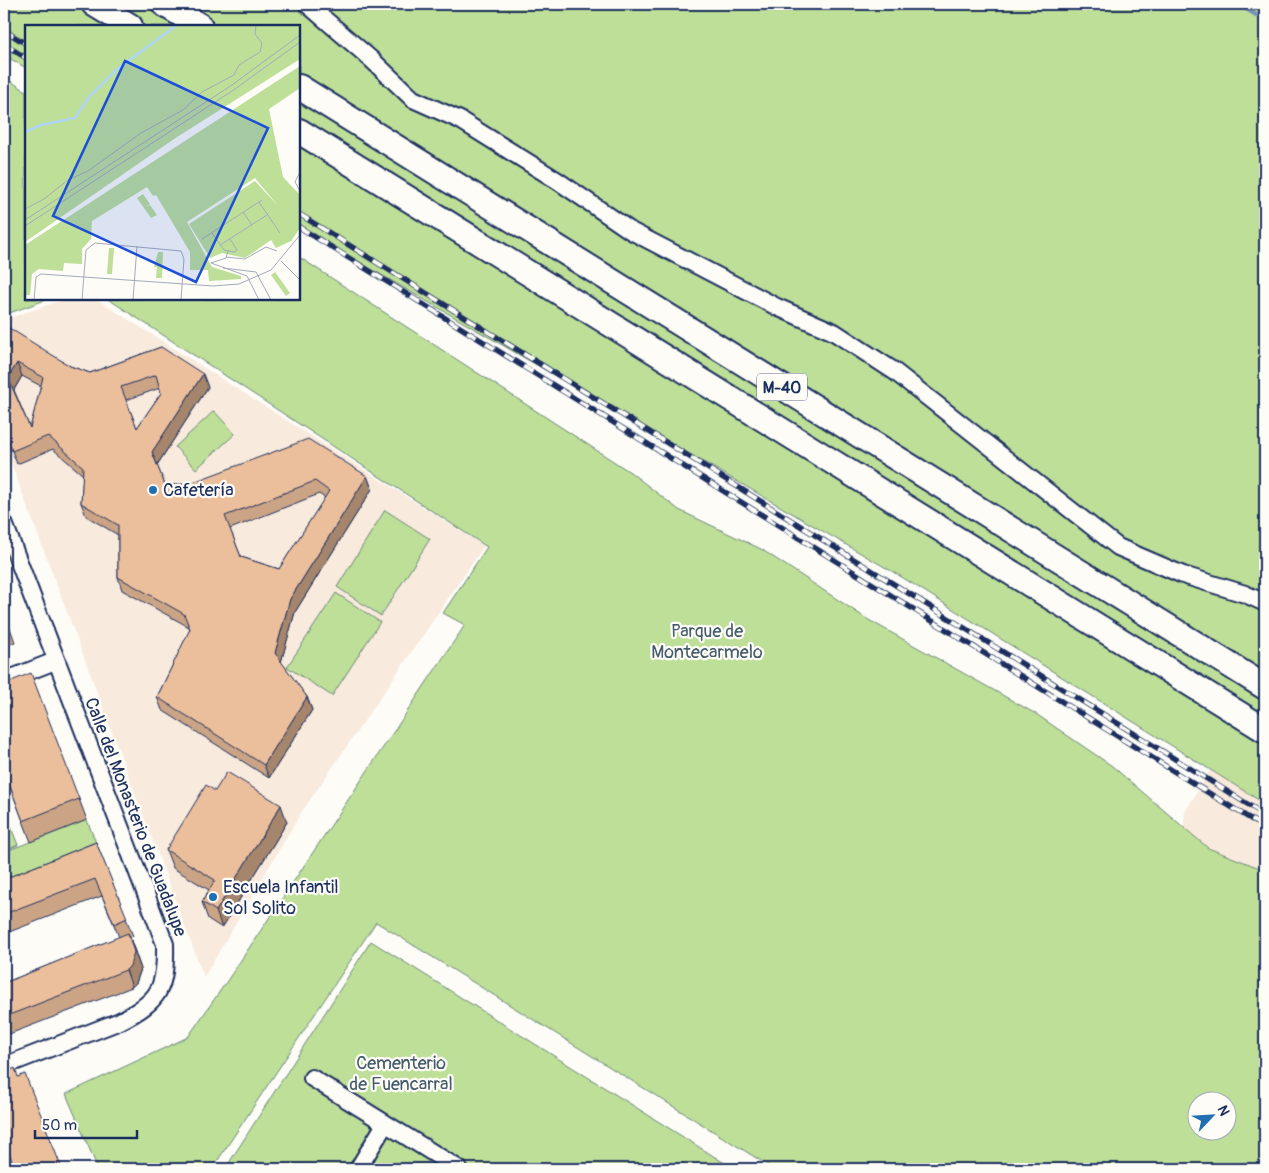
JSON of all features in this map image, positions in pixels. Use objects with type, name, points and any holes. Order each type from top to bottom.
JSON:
[{"type":"highway","points":[[94,4],[128,25]]},
{"type":"highway","points":[[164,4],[198,25]]},
{"type":"highway","name":"M-40","points":[[300,88],[1265,687]]},
{"type":"highway","name":"M-40","points":[[300,132],[1265,730]]},
{"type":"street","points":[[307,4],[372,60],[413,99],[460,120],[558,181],[631,231],[777,307],[834,332],[894,371],[1118,547],[1183,575],[1245,594],[1265,603]]},
{"type":"street","name":"Calle del Monasterio de Guadalupe","points":[[4,523],[55,661],[165,944],[165,975],[152,1001],[120,1021],[4,1066]]},
{"type":"street","points":[[4,681],[55,661]]},
{"type":"street","points":[[312,1078],[459,1169]]},
{"type":"street","points":[[358,1169],[385,1124]]},
{"type":"shaded area","points":[[62,300],[98,300],[484,546],[299,816],[204,977],[4,444],[4,320]]},
{"type":"shaded area","points":[[1215,762],[1265,766],[1265,872],[1257,867],[1208,848],[1187,831],[1184,825],[1185,812]]},
{"type":"green space","points":[[4,4],[1265,4],[1265,804],[900,576],[300,228],[300,25],[25,25],[25,67],[4,55]]},
{"type":"green space","points":[[4,77],[25,90],[25,300],[45,300],[4,315]]},
{"type":"green space","name":"Parque de Montecarmelo","points":[[300,258],[630,472],[679,510],[761,549],[867,619],[1036,714],[1112,766],[1208,848],[1257,867],[1265,872],[1265,1169],[774,1169],[376,922],[212,1169],[98,1169],[66,1094],[188,1037],[465,625],[443,613],[487,547],[110,300],[300,300]]},
{"type":"green space","points":[[214,411],[235,434],[196,469],[175,447]]},
{"type":"green space","points":[[385,510],[430,539],[381,616],[337,587]]},
{"type":"green space","points":[[336,593],[380,622],[332,696],[287,667]]},
{"type":"green space","points":[[87,820],[102,858],[4,896],[4,852]]},
{"type":"green space","points":[[11,827],[18,845],[4,851],[4,829]]},
{"type":"green space","name":"Cementerio de Fuencarral","points":[[371,941],[734,1169],[225,1169]]},
{"type":"building","points":[[6,326],[70,366],[90,373],[161,347],[203,374],[152,452],[165,485],[188,484],[308,439],[367,476],[290,599],[275,653],[307,697],[264,765],[157,697],[190,629],[184,614],[118,577],[118,525],[81,503],[83,467],[48,436],[12,451],[4,429],[4,329]],"holes":[[[17,363],[43,377],[30,428],[8,378]],[[156,375],[161,393],[137,428],[121,387]],[[315,481],[329,491],[279,569],[241,557],[225,516]]]},
{"type":"building","points":[[4,611],[9,625],[4,627]]},
{"type":"building","points":[[31,673],[79,799],[23,821],[4,770],[4,684]]},
{"type":"building","points":[[227,772],[281,805],[216,911],[202,902],[215,880],[166,850],[206,785],[215,791]]},
{"type":"building","points":[[96,842],[127,918],[114,924],[95,879],[4,914],[4,879]]},
{"type":"building","points":[[128,933],[134,952],[130,966],[126,970],[4,1017],[4,983]]},
{"type":"building","points":[[15,1068],[18,1077],[25,1074],[62,1169],[15,1169],[4,1139],[4,1073]]},
{"type":"waterway","points":[[1238,4],[1265,20]]},
{"type":"railway","points":[[4,30],[25,43]]},
{"type":"railway","points":[[4,44],[25,57]]},
{"type":"railway","points":[[300,215],[1265,815]]},
{"type":"railway","points":[[300,228],[1265,828]]},
{"type":"place","name":"Cafetería","points":[[153,490]]},
{"type":"place","name":"Escuela Infantil Sol Solito","points":[[213,897]]}]
